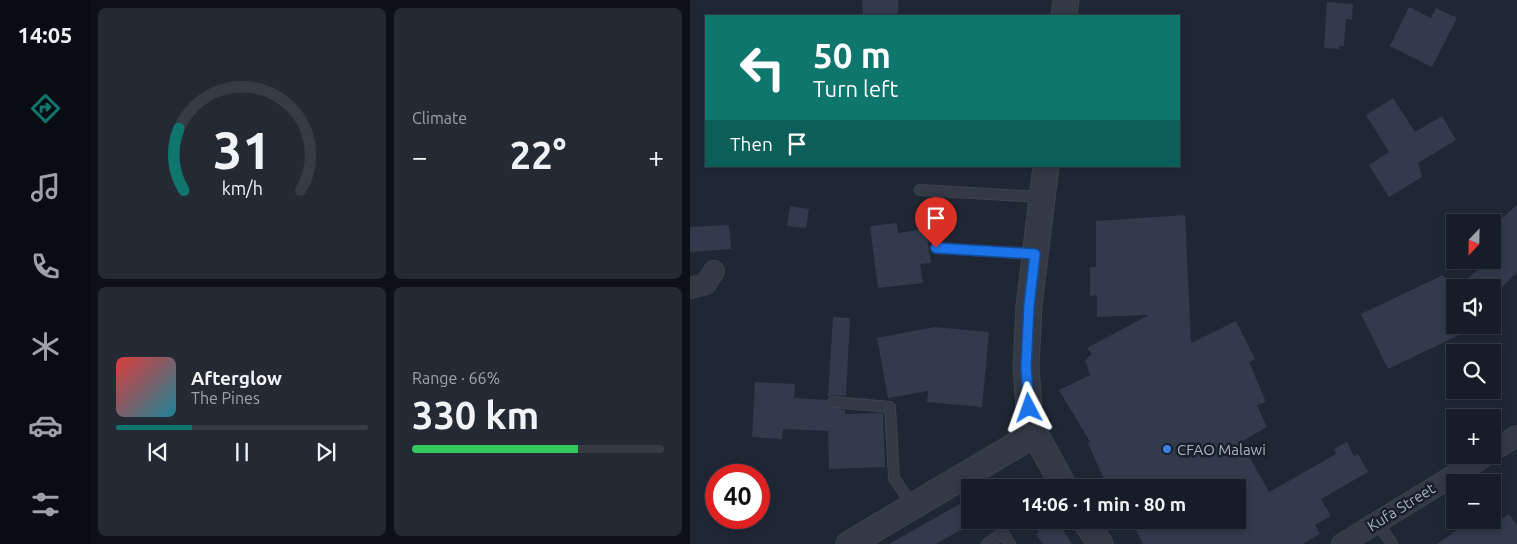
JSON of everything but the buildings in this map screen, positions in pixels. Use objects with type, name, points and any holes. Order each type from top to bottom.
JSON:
[{"type":"street","points":[[1064,15],[1066,0]]},
{"type":"street","points":[[1046,167],[1029,306],[1026,367],[1029,408],[1034,434],[1060,479]]},
{"type":"street","points":[[690,288],[706,284],[714,271]]},
{"type":"street","points":[[849,544],[1034,434]]},
{"type":"street","points":[[1501,446],[1517,436]]},
{"type":"street","name":"Kufa Street","points":[[1342,544],[1471,464]]},
{"type":"street","points":[[1091,529],[1100,544]]},
{"type":"lane","points":[[920,190],[1042,197]]},
{"type":"lane","points":[[936,248],[1035,254]]},
{"type":"lane","points":[[833,402],[890,407],[894,478],[913,506]]},
{"type":"lane","points":[[1377,522],[1392,544]]},
{"type":"lane","points":[[987,544],[1003,533],[1010,544]]},
{"type":"place","name":"CFAO Malawi","points":[[1167,449]]},
{"type":"route","points":[[936,248],[1035,254],[1029,306],[1026,367],[1029,408]]}]
